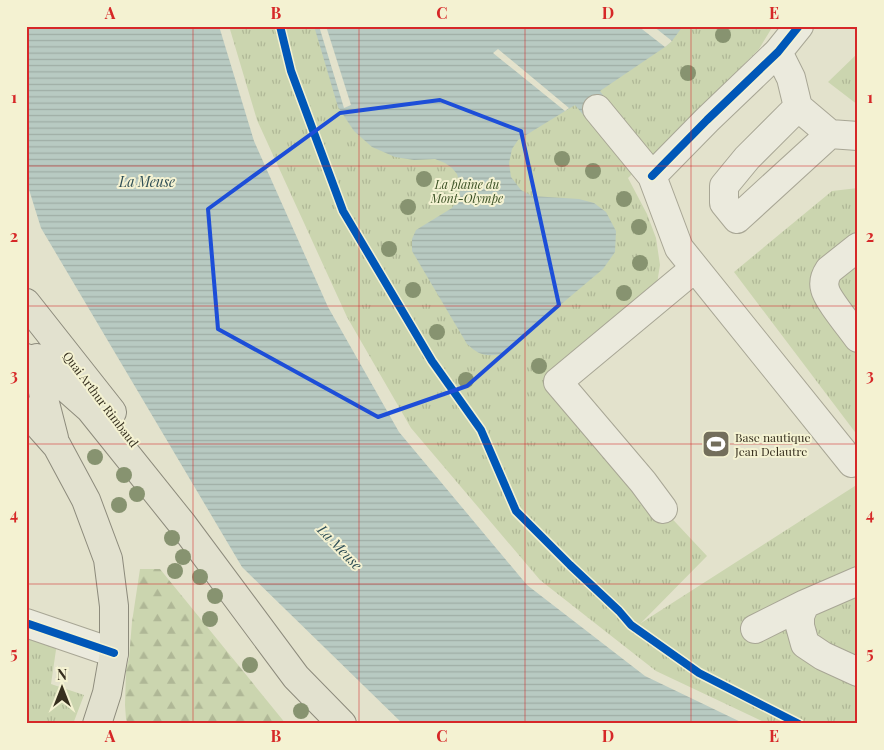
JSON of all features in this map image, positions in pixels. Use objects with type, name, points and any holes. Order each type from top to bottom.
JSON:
[{"type":"main road","name":"Quai Arthur Rimbaud","points":[[26,303],[130,434],[183,526]]},
{"type":"main road","points":[[26,309],[32,361],[57,446],[86,500],[108,559],[114,606],[114,653],[107,693],[97,724]]},
{"type":"main road","name":"Quai Arthur Rimbaud","points":[[32,361],[90,409],[183,526],[296,677],[342,724]]},
{"type":"main road","points":[[29,414],[57,446]]},
{"type":"street","points":[[652,176],[778,52],[799,26]]},
{"type":"street","points":[[778,52],[791,78],[798,107],[830,134],[858,136]]},
{"type":"street","points":[[798,107],[747,158],[724,186],[724,203],[737,219],[830,134]]},
{"type":"street","points":[[596,109],[652,176],[679,248],[852,463]]},
{"type":"street","points":[[858,247],[829,270],[824,283],[826,293],[858,338]]},
{"type":"street","points":[[663,509],[643,482],[558,382],[695,268]]},
{"type":"street","points":[[756,629],[805,604],[858,581]]},
{"type":"street","points":[[805,604],[800,616],[800,626],[805,644],[823,656],[858,672]]},
{"type":"street","points":[[26,623],[114,653]]},
{"type":"highlighted area","points":[[440,100],[521,131],[559,305],[467,386],[378,417],[218,329],[208,209],[340,113]]},
{"type":"green space","name":"La plaine du Mont-Olympe","points":[[229,26],[773,26],[759,49],[682,127],[628,178],[647,214],[656,238],[660,265],[656,290],[559,382],[663,509],[707,556],[641,623],[858,484],[858,724],[768,724],[656,671],[540,580],[411,428],[347,317],[257,120]]},
{"type":"green space","points":[[858,53],[858,105],[828,82]]},
{"type":"green space","points":[[858,188],[858,436],[734,272],[832,191]]},
{"type":"green space","points":[[140,569],[160,569],[286,724],[128,724],[125,705],[126,671]]},
{"type":"green space","points":[[26,632],[57,643],[51,684],[84,695],[73,724],[26,724]]},
{"type":"water","name":"La Meuse","points":[[26,26],[219,26],[254,141],[328,307],[399,432],[527,585],[645,676],[745,724],[403,724],[242,567],[41,228],[26,180]]},
{"type":"water","points":[[314,26],[683,26],[665,47],[600,91],[608,102],[585,117],[575,105],[518,140],[512,149],[509,163],[511,177],[521,190],[532,196],[579,199],[594,203],[606,212],[616,231],[615,252],[603,269],[502,354],[483,354],[475,351],[467,344],[412,251],[412,239],[416,230],[452,208],[458,199],[461,188],[457,174],[445,163],[435,159],[414,160],[395,157],[372,147],[354,131],[338,107]]},
{"type":"pier","points":[[319,26],[326,26],[351,105],[344,108]]},
{"type":"pier","points":[[638,26],[653,26],[672,41],[665,47]]},
{"type":"pier","points":[[498,49],[569,108],[565,111],[493,53]]},
{"type":"cycle path","points":[[280,26],[291,71],[343,211],[432,361],[481,430],[516,511],[631,625],[699,673],[799,724]]},
{"type":"cycle path","points":[[652,176],[778,52],[799,26]]},
{"type":"cycle path","points":[[26,623],[114,653]]},
{"type":"place","name":"Base nautique Jean Delautre","points":[[716,444]]}]
